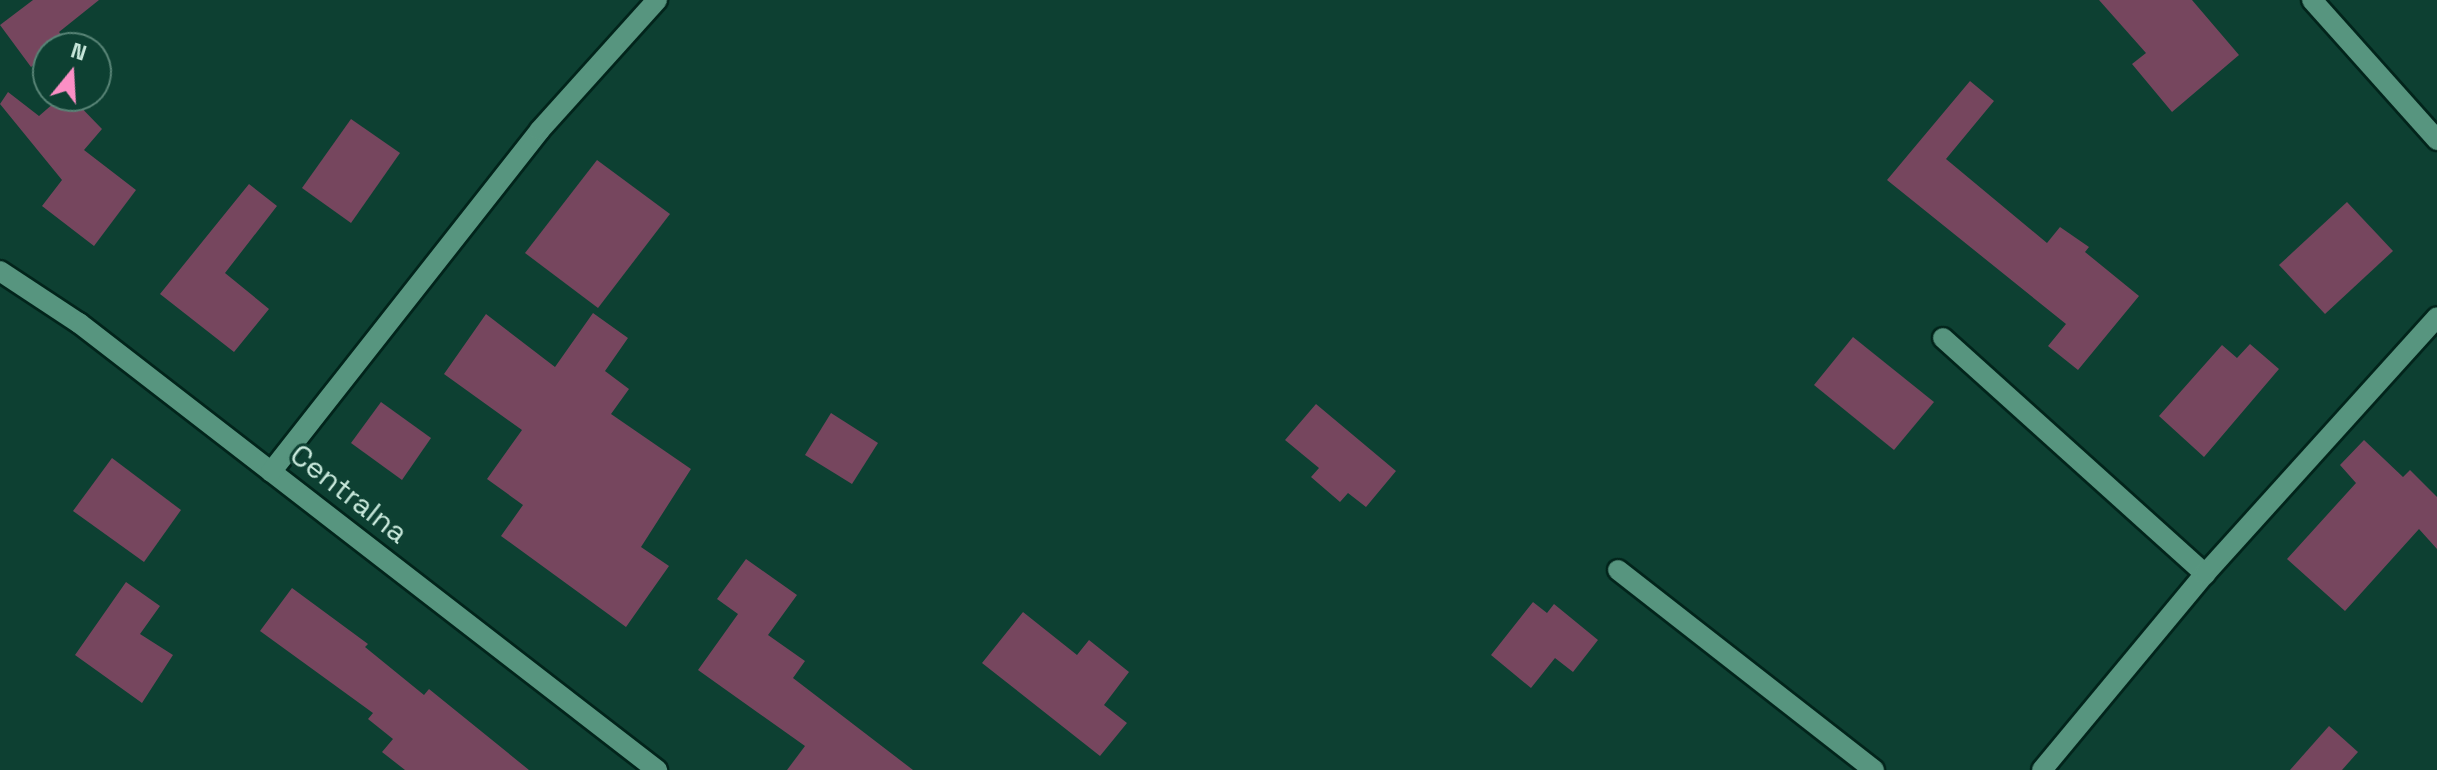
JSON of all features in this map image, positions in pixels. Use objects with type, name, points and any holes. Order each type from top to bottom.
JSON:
[{"type":"street","points":[[271,472],[540,130],[657,0]]},
{"type":"street","points":[[2312,0],[2437,140]]},
{"type":"street","name":"Centralna","points":[[0,271],[79,323],[657,770]]},
{"type":"street","points":[[2042,770],[2205,574],[2437,317]]},
{"type":"street","points":[[1943,338],[2205,574]]},
{"type":"street","points":[[1618,570],[1874,770]]},
{"type":"building","points":[[33,0],[99,0],[59,32],[32,32],[31,67],[0,25]]},
{"type":"building","points":[[2099,0],[2192,0],[2239,55],[2172,112],[2132,64],[2146,53]]},
{"type":"building","points":[[1970,81],[1994,101],[1946,159],[2047,243],[2060,227],[2089,247],[2085,252],[2139,296],[2078,370],[2048,346],[2066,324],[1887,180]]},
{"type":"building","points":[[8,92],[39,116],[44,112],[86,112],[102,129],[84,150],[136,190],[94,246],[42,206],[62,180],[0,104]]},
{"type":"building","points":[[351,119],[400,153],[351,223],[302,188]]},
{"type":"building","points":[[597,160],[670,214],[598,308],[525,253]]},
{"type":"building","points":[[249,184],[277,206],[225,273],[269,309],[234,352],[160,294]]},
{"type":"building","points":[[2347,202],[2393,251],[2325,314],[2279,265]]},
{"type":"building","points":[[593,313],[628,338],[605,371],[629,389],[611,414],[691,469],[641,547],[669,566],[626,627],[501,536],[523,505],[487,479],[522,430],[444,374],[486,314],[555,367]]},
{"type":"building","points":[[1853,337],[1934,402],[1894,450],[1814,385]]},
{"type":"building","points":[[2250,344],[2279,369],[2204,457],[2159,416],[2222,345],[2237,358]]},
{"type":"building","points":[[381,402],[431,438],[402,480],[351,443]]},
{"type":"building","points":[[1316,404],[1396,471],[1366,507],[1348,493],[1340,502],[1311,477],[1319,468],[1285,440]]},
{"type":"building","points":[[831,413],[878,443],[852,484],[805,455]]},
{"type":"building","points":[[2364,440],[2403,477],[2410,470],[2437,497],[2437,549],[2419,529],[2345,611],[2287,559],[2356,483],[2340,465]]},
{"type":"building","points":[[112,458],[181,510],[144,562],[73,511]]},
{"type":"building","points":[[746,559],[797,595],[768,635],[805,661],[793,678],[913,770],[787,770],[805,746],[698,670],[738,614],[717,599]]},
{"type":"building","points":[[126,582],[160,606],[140,634],[173,655],[142,703],[75,655]]},
{"type":"building","points":[[292,588],[368,644],[365,647],[424,695],[429,689],[529,770],[405,770],[382,752],[393,739],[368,719],[373,713],[260,631]]},
{"type":"building","points":[[1533,602],[1547,613],[1554,604],[1598,640],[1573,672],[1555,658],[1531,688],[1491,655]]},
{"type":"building","points":[[1023,612],[1077,655],[1089,640],[1129,672],[1104,705],[1127,723],[1100,756],[982,663]]},
{"type":"building","points":[[2329,726],[2358,752],[2342,770],[2290,770]]}]
